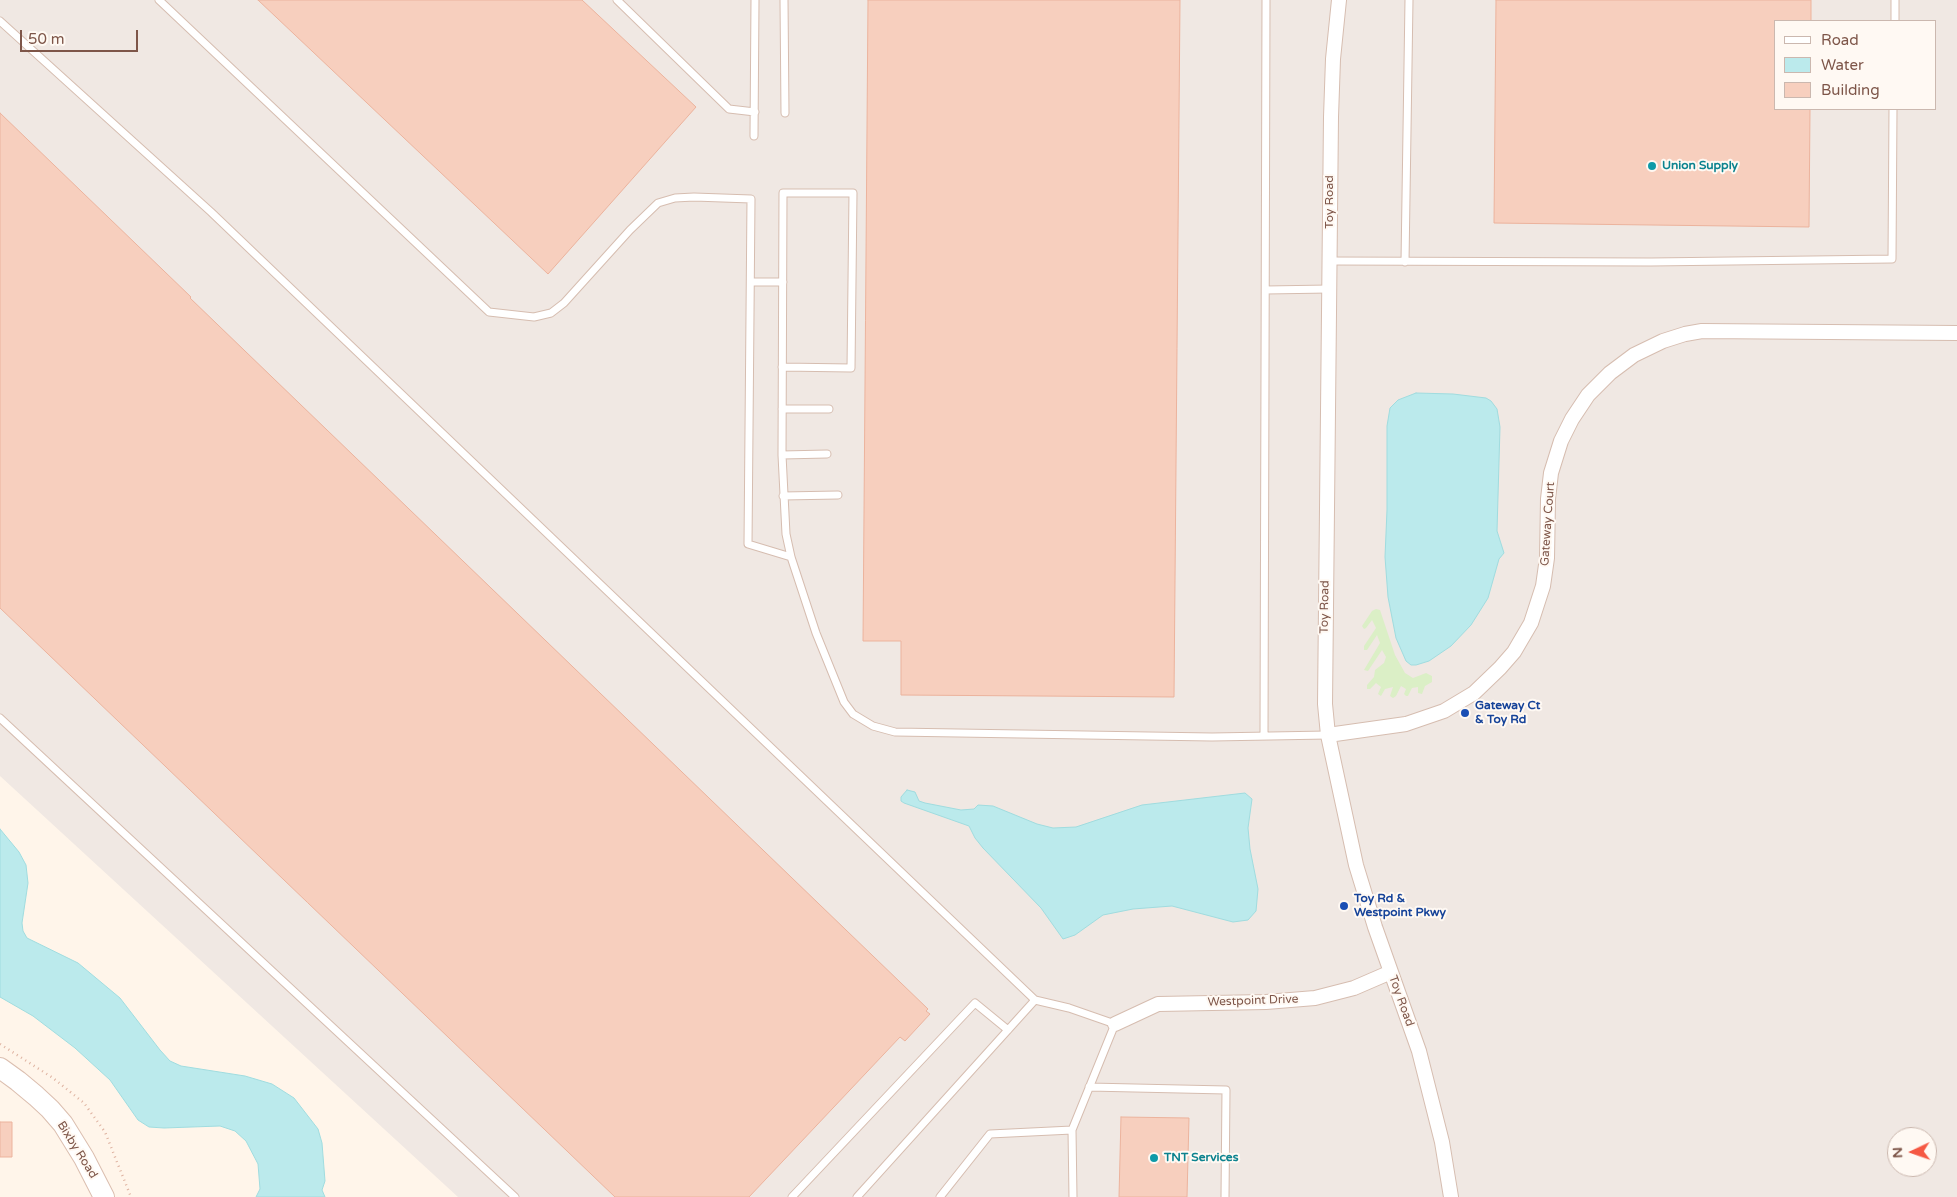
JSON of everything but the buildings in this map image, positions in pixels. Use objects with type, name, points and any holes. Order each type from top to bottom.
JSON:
[{"type":"street","name":"Toy Road","points":[[1339,0],[1333,59],[1329,289],[1324,666],[1328,735],[1356,865],[1419,1051],[1431,1094],[1442,1142],[1451,1197]]},
{"type":"street","name":"Gateway Court","points":[[1328,735],[1406,724],[1444,711],[1474,693],[1514,652],[1531,623],[1543,586],[1547,558],[1548,499],[1551,473],[1561,441],[1572,419],[1588,395],[1610,373],[1634,355],[1685,334],[1702,331],[1957,333]]},
{"type":"street","name":"Westpoint Drive","points":[[1115,1024],[1158,1004],[1266,1002],[1315,998],[1354,988],[1391,972]]},
{"type":"street","name":"Bixby Road","points":[[0,1068],[50,1109],[74,1140],[104,1197]]},
{"type":"lane","points":[[159,0],[489,312],[534,317],[550,312],[564,303],[658,203],[675,198],[694,197],[751,199],[748,544],[791,557]]},
{"type":"lane","points":[[617,0],[729,109],[755,112]]},
{"type":"lane","points":[[754,136],[755,0]]},
{"type":"lane","points":[[784,0],[785,113]]},
{"type":"lane","points":[[1264,736],[1266,0]]},
{"type":"lane","points":[[1405,262],[1409,0]]},
{"type":"lane","points":[[1895,0],[1895,20]]},
{"type":"lane","points":[[0,21],[211,212],[1035,1000],[1069,1008],[1115,1024],[1072,1130],[1073,1197]]},
{"type":"lane","points":[[1330,262],[1651,262],[1892,259],[1893,110]]},
{"type":"lane","points":[[782,367],[852,368],[853,193],[783,194],[782,367],[782,455],[786,534],[791,557],[816,633],[844,702],[853,714],[873,726],[895,732],[1212,737],[1328,735]]},
{"type":"lane","points":[[751,282],[783,282]]},
{"type":"lane","points":[[1266,290],[1329,289]]},
{"type":"lane","points":[[782,408],[829,410]]},
{"type":"lane","points":[[782,455],[827,454]]},
{"type":"lane","points":[[784,496],[838,495]]},
{"type":"lane","points":[[0,718],[515,1197]]},
{"type":"lane","points":[[857,1197],[1035,1000]]},
{"type":"lane","points":[[792,1197],[975,1003],[1008,1030]]},
{"type":"lane","points":[[1088,1087],[1226,1090],[1225,1197]]},
{"type":"lane","points":[[940,1197],[990,1134],[1072,1130]]},
{"type":"path","points":[[0,1044],[54,1078],[84,1103],[105,1132],[131,1197]]},
{"type":"shaded area","points":[[0,0],[1957,0],[1957,1197],[458,1197],[0,776]]},
{"type":"green space","points":[[1380,610],[1395,655],[1405,673],[1413,678],[1426,673],[1432,676],[1432,682],[1425,686],[1422,694],[1418,693],[1418,687],[1412,688],[1408,696],[1406,696],[1404,694],[1406,689],[1401,686],[1393,698],[1390,696],[1393,687],[1385,689],[1381,696],[1378,694],[1381,687],[1376,683],[1370,689],[1367,689],[1367,685],[1374,677],[1375,670],[1384,663],[1386,657],[1382,650],[1368,671],[1364,670],[1380,643],[1377,635],[1367,650],[1364,650],[1364,646],[1376,628],[1372,620],[1366,628],[1364,629],[1362,626],[1372,611]]},
{"type":"water","points":[[1416,393],[1453,394],[1486,398],[1497,409],[1500,427],[1497,531],[1504,553],[1499,559],[1488,598],[1471,625],[1451,646],[1429,661],[1411,665],[1406,661],[1396,638],[1388,597],[1385,557],[1387,426],[1390,408],[1398,400]]},
{"type":"water","points":[[907,790],[915,792],[919,801],[925,803],[961,810],[974,809],[978,805],[993,806],[1037,824],[1053,828],[1076,827],[1142,805],[1245,793],[1252,799],[1248,828],[1258,889],[1256,911],[1248,920],[1233,922],[1172,906],[1133,909],[1103,915],[1075,935],[1063,939],[1041,908],[983,848],[969,826],[904,803],[901,801],[901,797]]},
{"type":"water","points":[[0,829],[19,852],[26,865],[28,883],[22,923],[23,931],[27,938],[78,963],[120,998],[170,1061],[181,1066],[245,1076],[272,1084],[294,1098],[318,1129],[322,1143],[325,1181],[322,1190],[325,1197],[256,1197],[260,1189],[258,1164],[246,1141],[235,1131],[220,1126],[149,1127],[138,1120],[110,1080],[75,1048],[33,1016],[0,997]]},
{"type":"place","name":"Union Supply","points":[[1652,166]]},
{"type":"place","name":"Gateway Ct & Toy Rd","points":[[1465,713]]},
{"type":"place","name":"Toy Rd & Westpoint Pkwy","points":[[1344,906]]},
{"type":"place","name":"TNT Services","points":[[1154,1158]]}]
